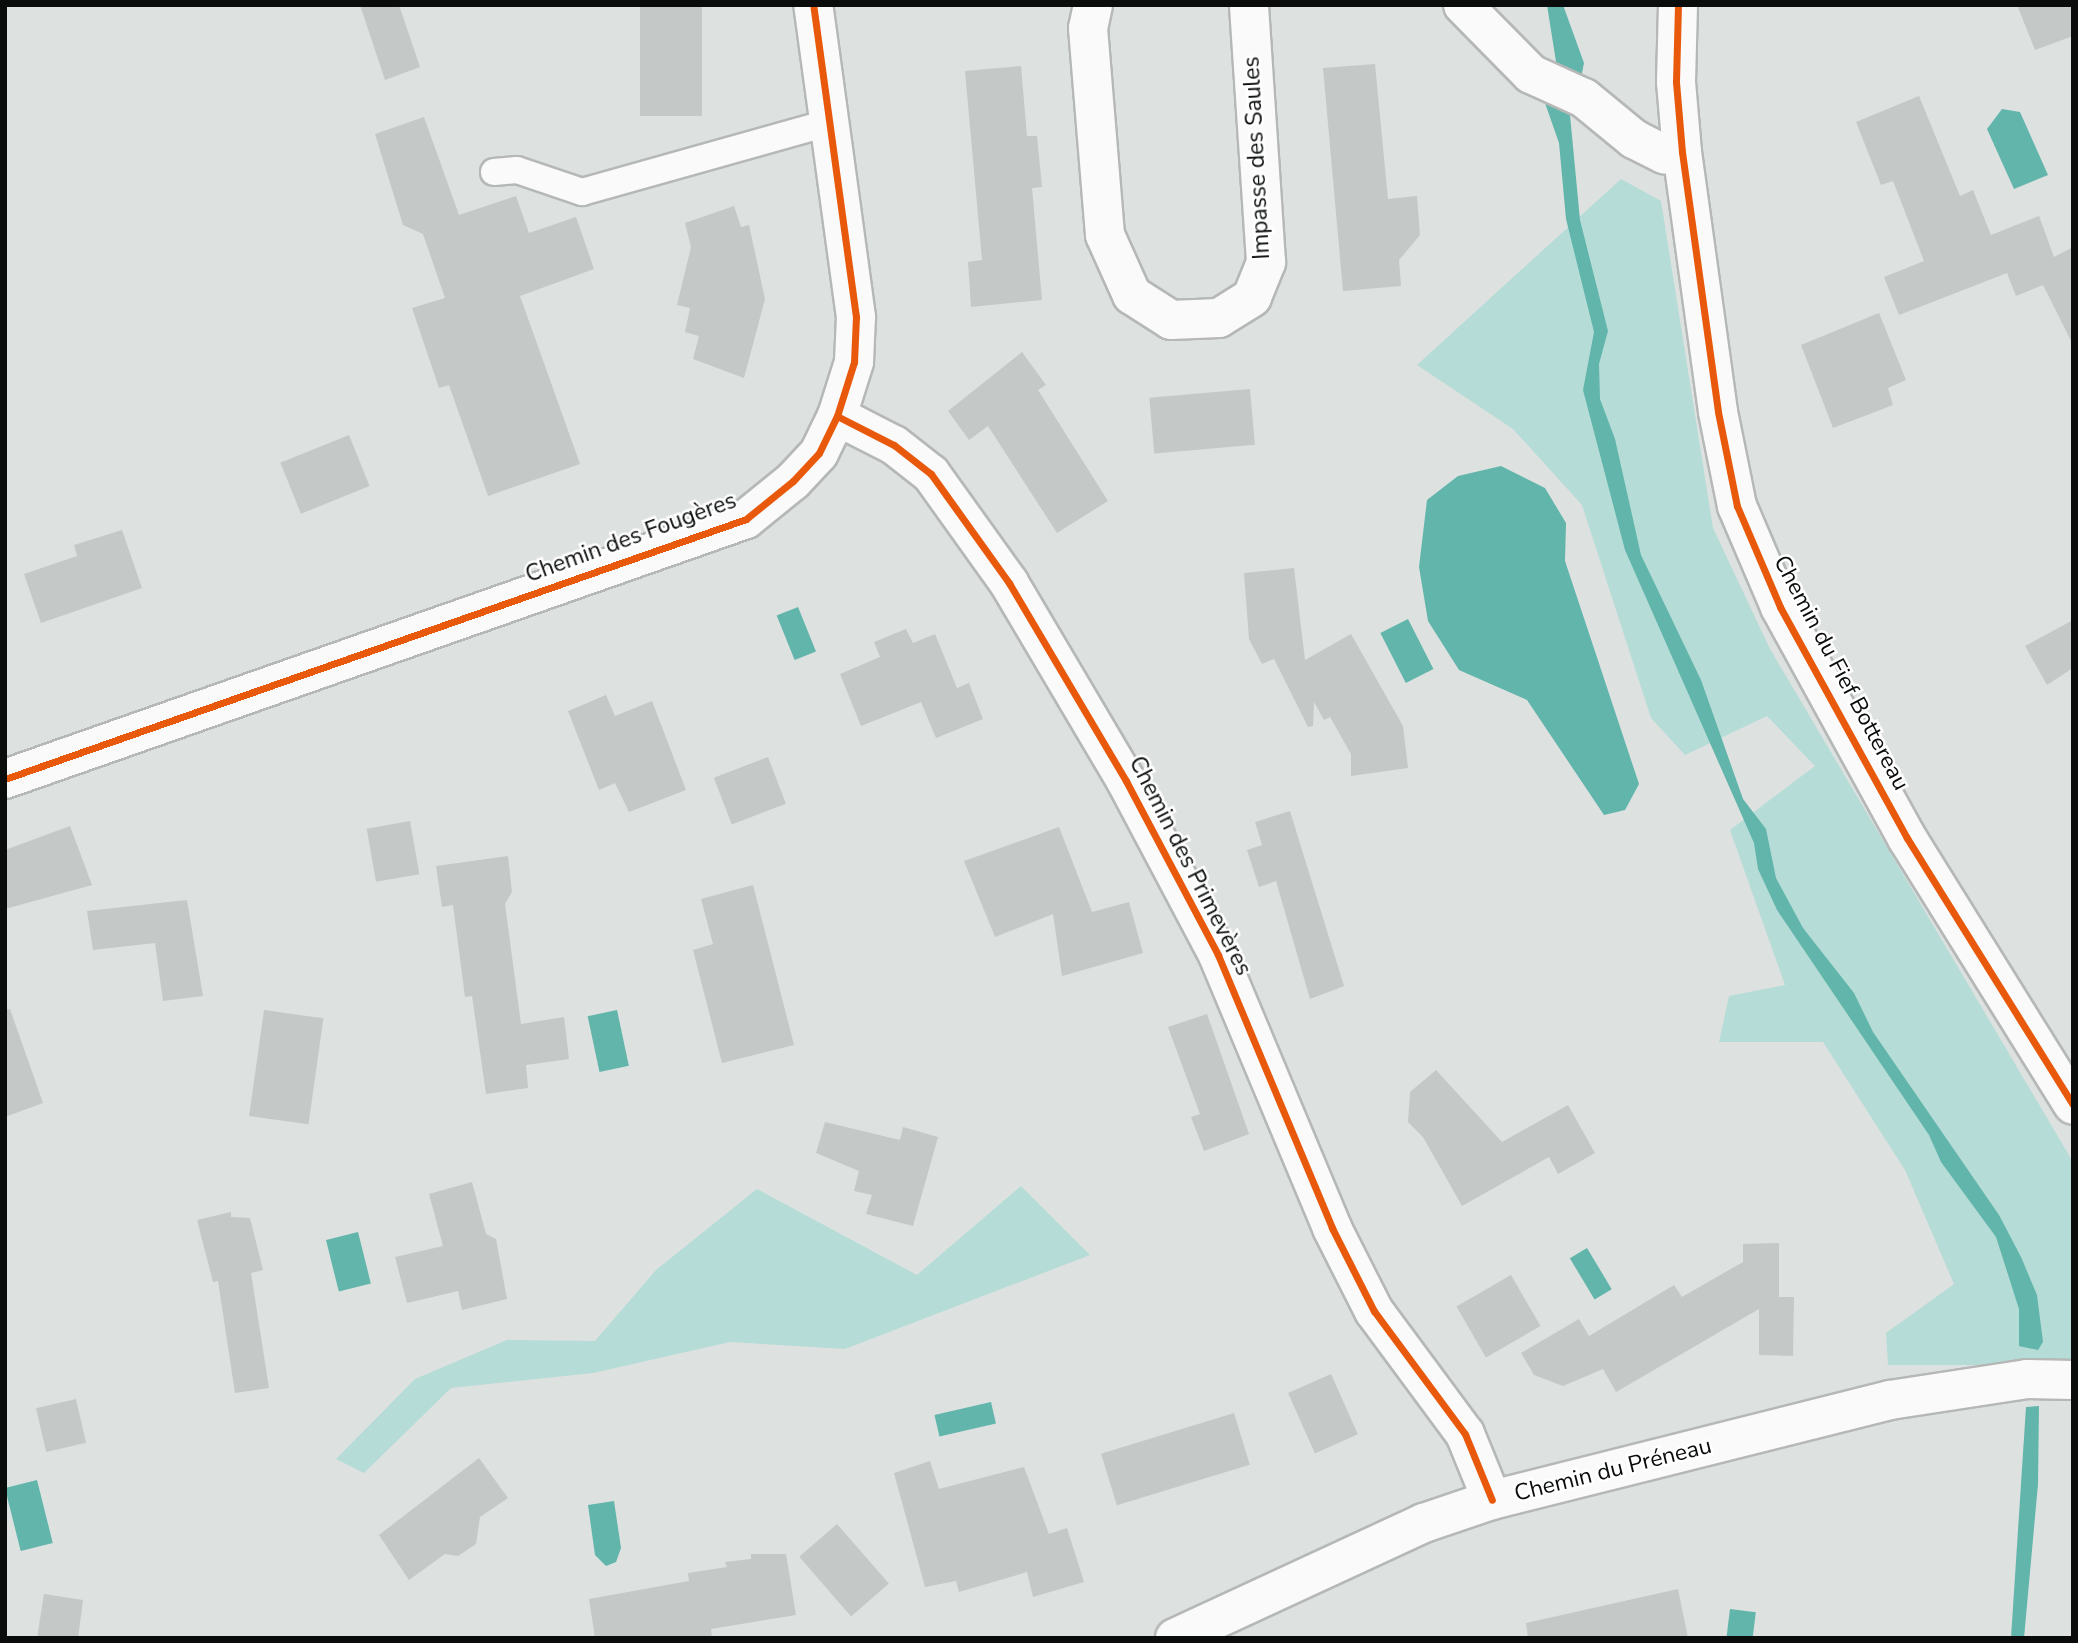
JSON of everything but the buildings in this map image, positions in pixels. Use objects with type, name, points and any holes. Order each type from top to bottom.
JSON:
[{"type":"street","name":"Chemin des Fougères","points":[[5,779],[746,519],[793,481],[819,453],[837,416],[854,362],[856,317],[813,5]]},
{"type":"street","name":"Impasse des Saules","points":[[1093,5],[1088,27],[1105,235],[1132,295],[1171,320],[1219,318],[1252,297],[1266,262],[1249,5]]},
{"type":"street","points":[[1463,5],[1531,74],[1584,98],[1634,139],[1664,154],[1682,152]]},
{"type":"street","name":"Chemin du Fief Bottereau","points":[[1678,5],[1676,82],[1682,152],[1718,412],[1737,506],[1780,607],[1907,838],[2073,1105]]},
{"type":"street","name":"Chemin des Primevères","points":[[837,416],[894,445],[931,474],[1009,583],[1126,781],[1218,955],[1332,1228],[1374,1311],[1465,1434],[1492,1500]]},
{"type":"street","name":"Chemin du Préneau","points":[[1175,1638],[1424,1523],[1492,1500],[1890,1399],[2027,1379],[2073,1380]]},
{"type":"lane","points":[[494,172],[517,170],[582,192],[831,122]]},
{"type":"shaded area","points":[[1621,179],[1661,201],[1713,528],[1770,649],[2073,1162],[2073,1365],[1888,1365],[1886,1333],[1954,1284],[1905,1170],[1823,1042],[1719,1042],[1729,996],[1785,985],[1730,830],[1815,766],[1767,716],[1685,755],[1651,718],[1582,505],[1513,429],[1417,365]]},
{"type":"shaded area","points":[[1021,1186],[1090,1255],[845,1349],[730,1342],[593,1373],[451,1388],[364,1473],[336,1459],[415,1379],[507,1340],[595,1341],[656,1270],[757,1189],[917,1275]]},
{"type":"water","points":[[1547,5],[1563,5],[1584,63],[1581,78],[1557,68]]},
{"type":"water","points":[[1545,103],[1570,115],[1580,220],[1608,331],[1599,364],[1600,399],[1615,439],[1641,555],[1701,680],[1743,799],[1766,829],[1776,878],[1803,928],[1854,993],[1873,1032],[1999,1215],[2021,1257],[2037,1295],[2043,1342],[2038,1350],[2019,1346],[2019,1309],[1996,1237],[1941,1162],[1929,1135],[1777,910],[1758,869],[1754,843],[1625,550],[1583,390],[1594,332],[1566,219],[1559,143]]},
{"type":"water","points":[[2002,109],[2020,112],[2048,175],[2014,189],[1987,129]]},
{"type":"water","points":[[1501,466],[1545,488],[1566,523],[1565,561],[1639,784],[1625,810],[1604,815],[1527,700],[1459,670],[1428,621],[1419,567],[1427,500],[1458,476]]},
{"type":"water","points":[[798,607],[816,652],[795,660],[777,616]]},
{"type":"water","points":[[1408,619],[1433,669],[1406,683],[1380,633]]},
{"type":"water","points":[[617,1010],[629,1066],[600,1072],[588,1016]]},
{"type":"water","points":[[358,1232],[371,1283],[339,1291],[326,1240]]},
{"type":"water","points":[[1587,1248],[1612,1289],[1595,1299],[1570,1258]]},
{"type":"water","points":[[991,1402],[996,1423],[939,1436],[934,1415]]},
{"type":"water","points":[[2039,1406],[2038,1484],[2024,1638],[2011,1638],[2026,1407]]},
{"type":"water","points":[[37,1480],[53,1543],[21,1551],[5,1488]]},
{"type":"water","points":[[614,1501],[621,1548],[616,1562],[606,1566],[595,1555],[588,1505]]},
{"type":"water","points":[[1730,1609],[1756,1612],[1753,1638],[1726,1638]]},
{"type":"cycle path","points":[[5,779],[746,519],[793,481],[819,453],[837,416],[854,362],[856,317],[813,5]]},
{"type":"cycle path","points":[[1678,5],[1676,82],[1682,152],[1718,412],[1737,506],[1780,607],[1907,838],[2073,1105]]},
{"type":"cycle path","points":[[837,416],[894,445],[931,474],[1009,583],[1126,781],[1218,955],[1332,1228],[1374,1311],[1465,1434],[1492,1500]]}]
